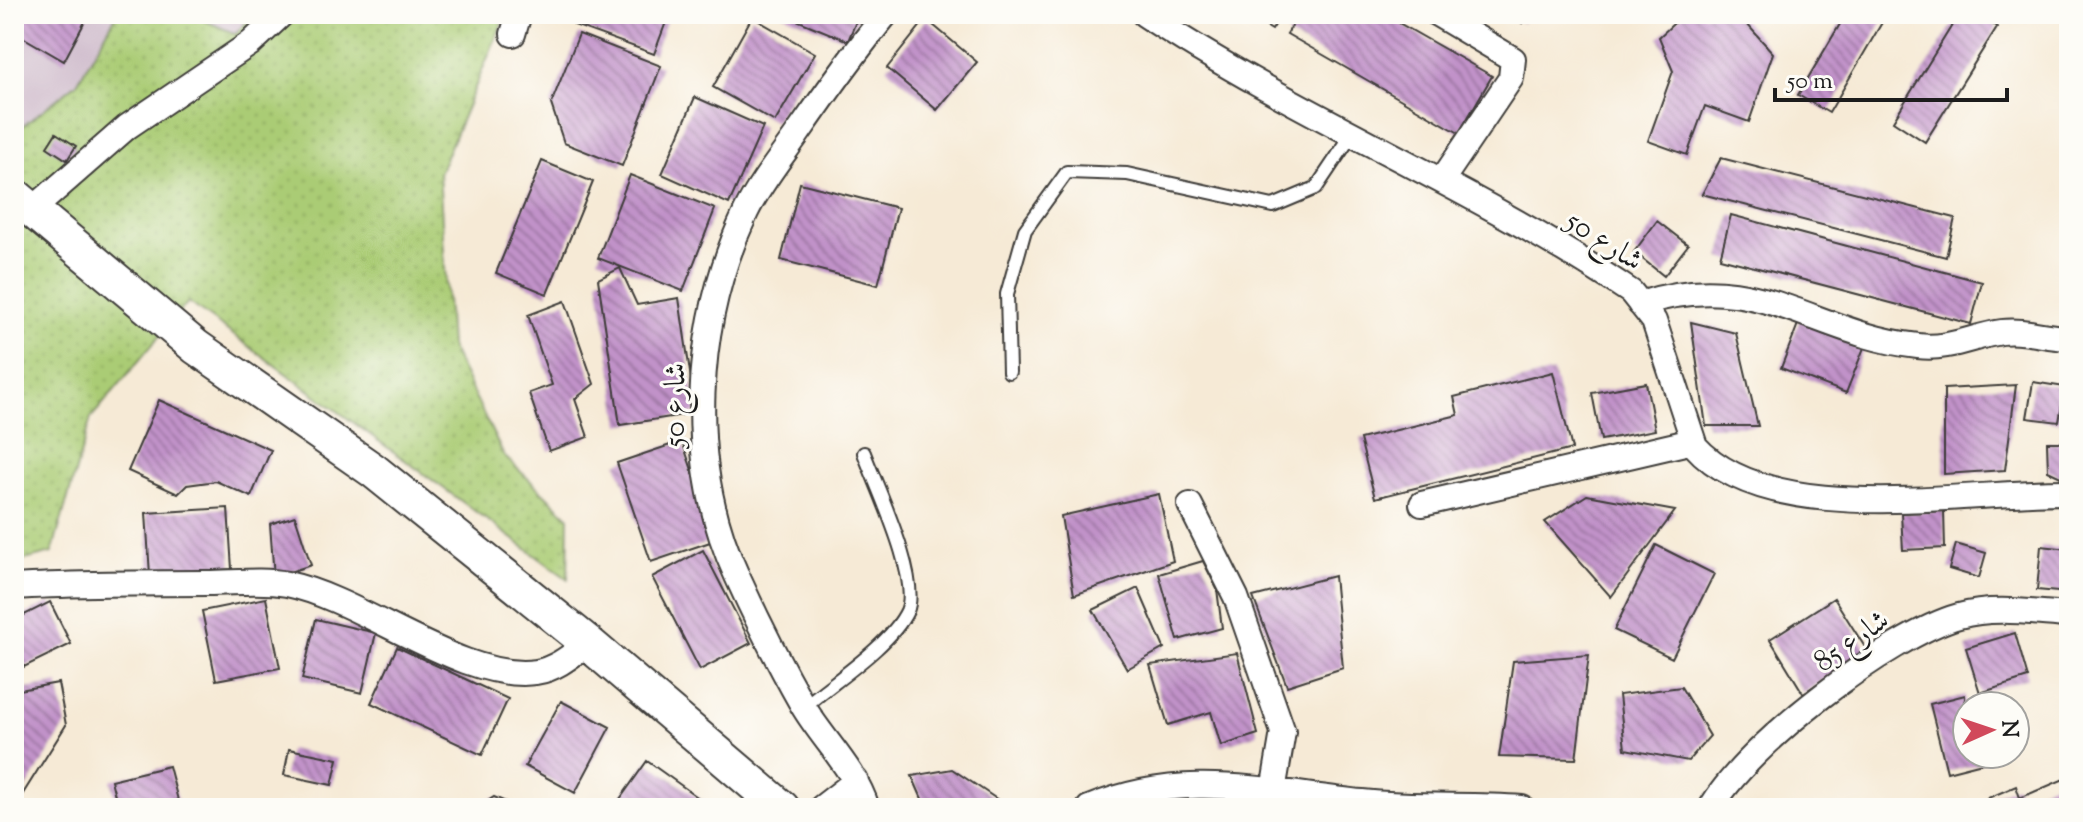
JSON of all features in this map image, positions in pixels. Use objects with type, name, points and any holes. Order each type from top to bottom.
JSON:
[{"type":"main road","points":[[20,207],[141,304],[374,471],[588,643],[782,808]]},
{"type":"street","points":[[20,207],[127,127],[251,43],[282,14]]},
{"type":"street","name":"شارع 50","points":[[867,808],[856,781],[804,707],[736,575],[714,516],[705,462],[703,380],[713,305],[728,256],[748,209],[821,101],[886,14]]},
{"type":"street","name":"شارع 50","points":[[1144,14],[1211,59],[1442,180],[1631,292],[1654,321],[1693,441],[1708,461],[1743,480],[1767,488],[1852,500],[2069,492]]},
{"type":"street","points":[[1437,14],[1513,59],[1511,78],[1442,180]]},
{"type":"street","points":[[1640,304],[1686,291],[1720,290],[1769,299],[1858,332],[1920,347],[1960,344],[2002,332],[2069,338]]},
{"type":"street","points":[[1422,504],[1693,441]]},
{"type":"street","points":[[1190,505],[1236,597],[1283,732],[1273,791]]},
{"type":"street","points":[[14,587],[87,583],[285,583],[333,598],[479,666],[508,673],[538,672],[562,662],[588,643]]},
{"type":"street","name":"شارع 85","points":[[1711,808],[1749,758],[1898,644],[1934,624],[1963,615],[1995,611],[2069,615]]},
{"type":"street","points":[[821,808],[856,781]]},
{"type":"street","points":[[1091,808],[1134,794],[1199,784],[1229,784],[1395,805],[1522,808]]},
{"type":"lane","points":[[1009,372],[1007,294],[1025,230],[1067,172],[1127,174],[1273,206],[1316,188],[1353,133]]},
{"type":"lane","points":[[804,707],[891,633],[908,608],[906,559],[864,453]]},
{"type":"shaded area","points":[[14,14],[117,14],[77,83],[14,134]]},
{"type":"shaded area","points":[[189,14],[253,14],[236,35]]},
{"type":"green space","points":[[117,14],[189,14],[236,34],[253,14],[506,14],[439,173],[450,346],[504,456],[569,517],[568,579],[188,302],[91,418],[52,553],[14,563],[14,133],[77,83]]},
{"type":"building","points":[[14,14],[89,14],[64,61],[14,32]]},
{"type":"building","points":[[578,14],[669,14],[654,54],[574,25]]},
{"type":"building","points":[[782,14],[859,14],[848,41]]},
{"type":"building","points":[[1246,14],[1282,14],[1272,30]]},
{"type":"building","points":[[1299,14],[1383,14],[1492,76],[1459,133],[1287,34]]},
{"type":"building","points":[[1510,14],[1528,14],[1522,23]]},
{"type":"building","points":[[1684,14],[1738,14],[1773,53],[1749,122],[1705,106],[1687,155],[1648,141],[1673,71],[1659,37]]},
{"type":"building","points":[[1846,14],[1887,14],[1829,113],[1798,95]]},
{"type":"building","points":[[1959,14],[1976,14],[1997,27],[1925,142],[1893,121]]},
{"type":"building","points":[[752,17],[815,53],[775,122],[713,87]]},
{"type":"building","points":[[926,19],[977,62],[937,110],[887,68]]},
{"type":"building","points":[[579,34],[661,66],[622,166],[564,143],[551,104]]},
{"type":"building","points":[[695,97],[763,127],[729,204],[662,174]]},
{"type":"building","points":[[56,133],[76,146],[67,160],[47,147]]},
{"type":"building","points":[[1721,158],[1955,218],[1946,257],[1702,194]]},
{"type":"building","points":[[542,161],[593,182],[547,294],[496,273]]},
{"type":"building","points":[[630,175],[715,209],[683,291],[598,258]]},
{"type":"building","points":[[800,183],[898,208],[878,285],[781,260]]},
{"type":"building","points":[[1731,215],[1982,282],[1971,324],[1720,258]]},
{"type":"building","points":[[1657,221],[1688,245],[1664,276],[1634,252]]},
{"type":"building","points":[[620,268],[637,305],[679,298],[696,413],[620,425],[598,279]]},
{"type":"building","points":[[565,301],[594,384],[575,399],[588,437],[549,451],[529,393],[552,385],[528,315]]},
{"type":"building","points":[[1800,319],[1865,345],[1846,393],[1781,368]]},
{"type":"building","points":[[1691,322],[1736,333],[1758,426],[1706,426]]},
{"type":"building","points":[[1553,372],[1572,449],[1375,498],[1360,439],[1458,415],[1454,397]]},
{"type":"building","points":[[2033,382],[2065,387],[2059,422],[2027,418]]},
{"type":"building","points":[[1646,383],[1655,430],[1601,440],[1592,393]]},
{"type":"building","points":[[2016,385],[2005,470],[1944,474],[1944,389]]},
{"type":"building","points":[[159,400],[271,450],[251,497],[216,481],[187,485],[178,494],[128,471]]},
{"type":"building","points":[[682,441],[716,540],[651,562],[617,463]]},
{"type":"building","points":[[2047,442],[2069,442],[2067,480],[2048,471]]},
{"type":"building","points":[[1159,494],[1173,561],[1074,595],[1061,516]]},
{"type":"building","points":[[1587,495],[1675,511],[1611,597],[1545,522]]},
{"type":"building","points":[[228,508],[232,569],[150,575],[146,513]]},
{"type":"building","points":[[1944,511],[1945,548],[1903,550],[1901,513]]},
{"type":"building","points":[[295,516],[311,565],[274,577],[270,524]]},
{"type":"building","points":[[1956,544],[1986,553],[1979,578],[1949,569]]},
{"type":"building","points":[[1656,545],[1714,574],[1672,658],[1614,630]]},
{"type":"building","points":[[2041,546],[2069,549],[2069,593],[2037,590]]},
{"type":"building","points":[[703,550],[751,643],[700,670],[652,577]]},
{"type":"building","points":[[1203,561],[1217,589],[1222,628],[1178,640],[1159,574]]},
{"type":"building","points":[[1334,576],[1343,668],[1287,686],[1253,597]]},
{"type":"building","points":[[1138,588],[1164,648],[1127,669],[1093,610]]},
{"type":"building","points":[[266,598],[280,668],[216,680],[202,611]]},
{"type":"building","points":[[1834,598],[1868,652],[1803,693],[1770,639]]},
{"type":"building","points":[[50,602],[71,644],[24,667],[14,646],[14,620]]},
{"type":"building","points":[[316,619],[376,633],[362,693],[302,679]]},
{"type":"building","points":[[2015,633],[2028,678],[1990,690],[1979,690],[1966,648]]},
{"type":"building","points":[[397,647],[508,699],[482,755],[371,703]]},
{"type":"building","points":[[1237,653],[1258,734],[1221,746],[1211,712],[1168,725],[1150,665]]},
{"type":"building","points":[[1589,655],[1576,759],[1499,757],[1513,661]]},
{"type":"building","points":[[58,683],[66,725],[14,808],[14,691]]},
{"type":"building","points":[[1681,687],[1710,736],[1688,761],[1625,749],[1619,695]]},
{"type":"building","points":[[1951,699],[1951,770],[1955,770],[1947,772],[1930,704]]},
{"type":"building","points":[[561,701],[610,727],[575,793],[525,766]]},
{"type":"building","points":[[289,749],[338,759],[332,785],[284,775]]},
{"type":"building","points":[[647,761],[710,806],[709,808],[615,806]]},
{"type":"building","points":[[169,766],[180,808],[118,808],[111,780]]},
{"type":"building","points":[[952,769],[1010,808],[926,808],[912,776]]},
{"type":"building","points":[[2064,779],[2069,790],[2069,808],[1992,808],[1988,798],[2016,786],[2020,798]]},
{"type":"building","points":[[494,797],[520,808],[477,808]]}]
